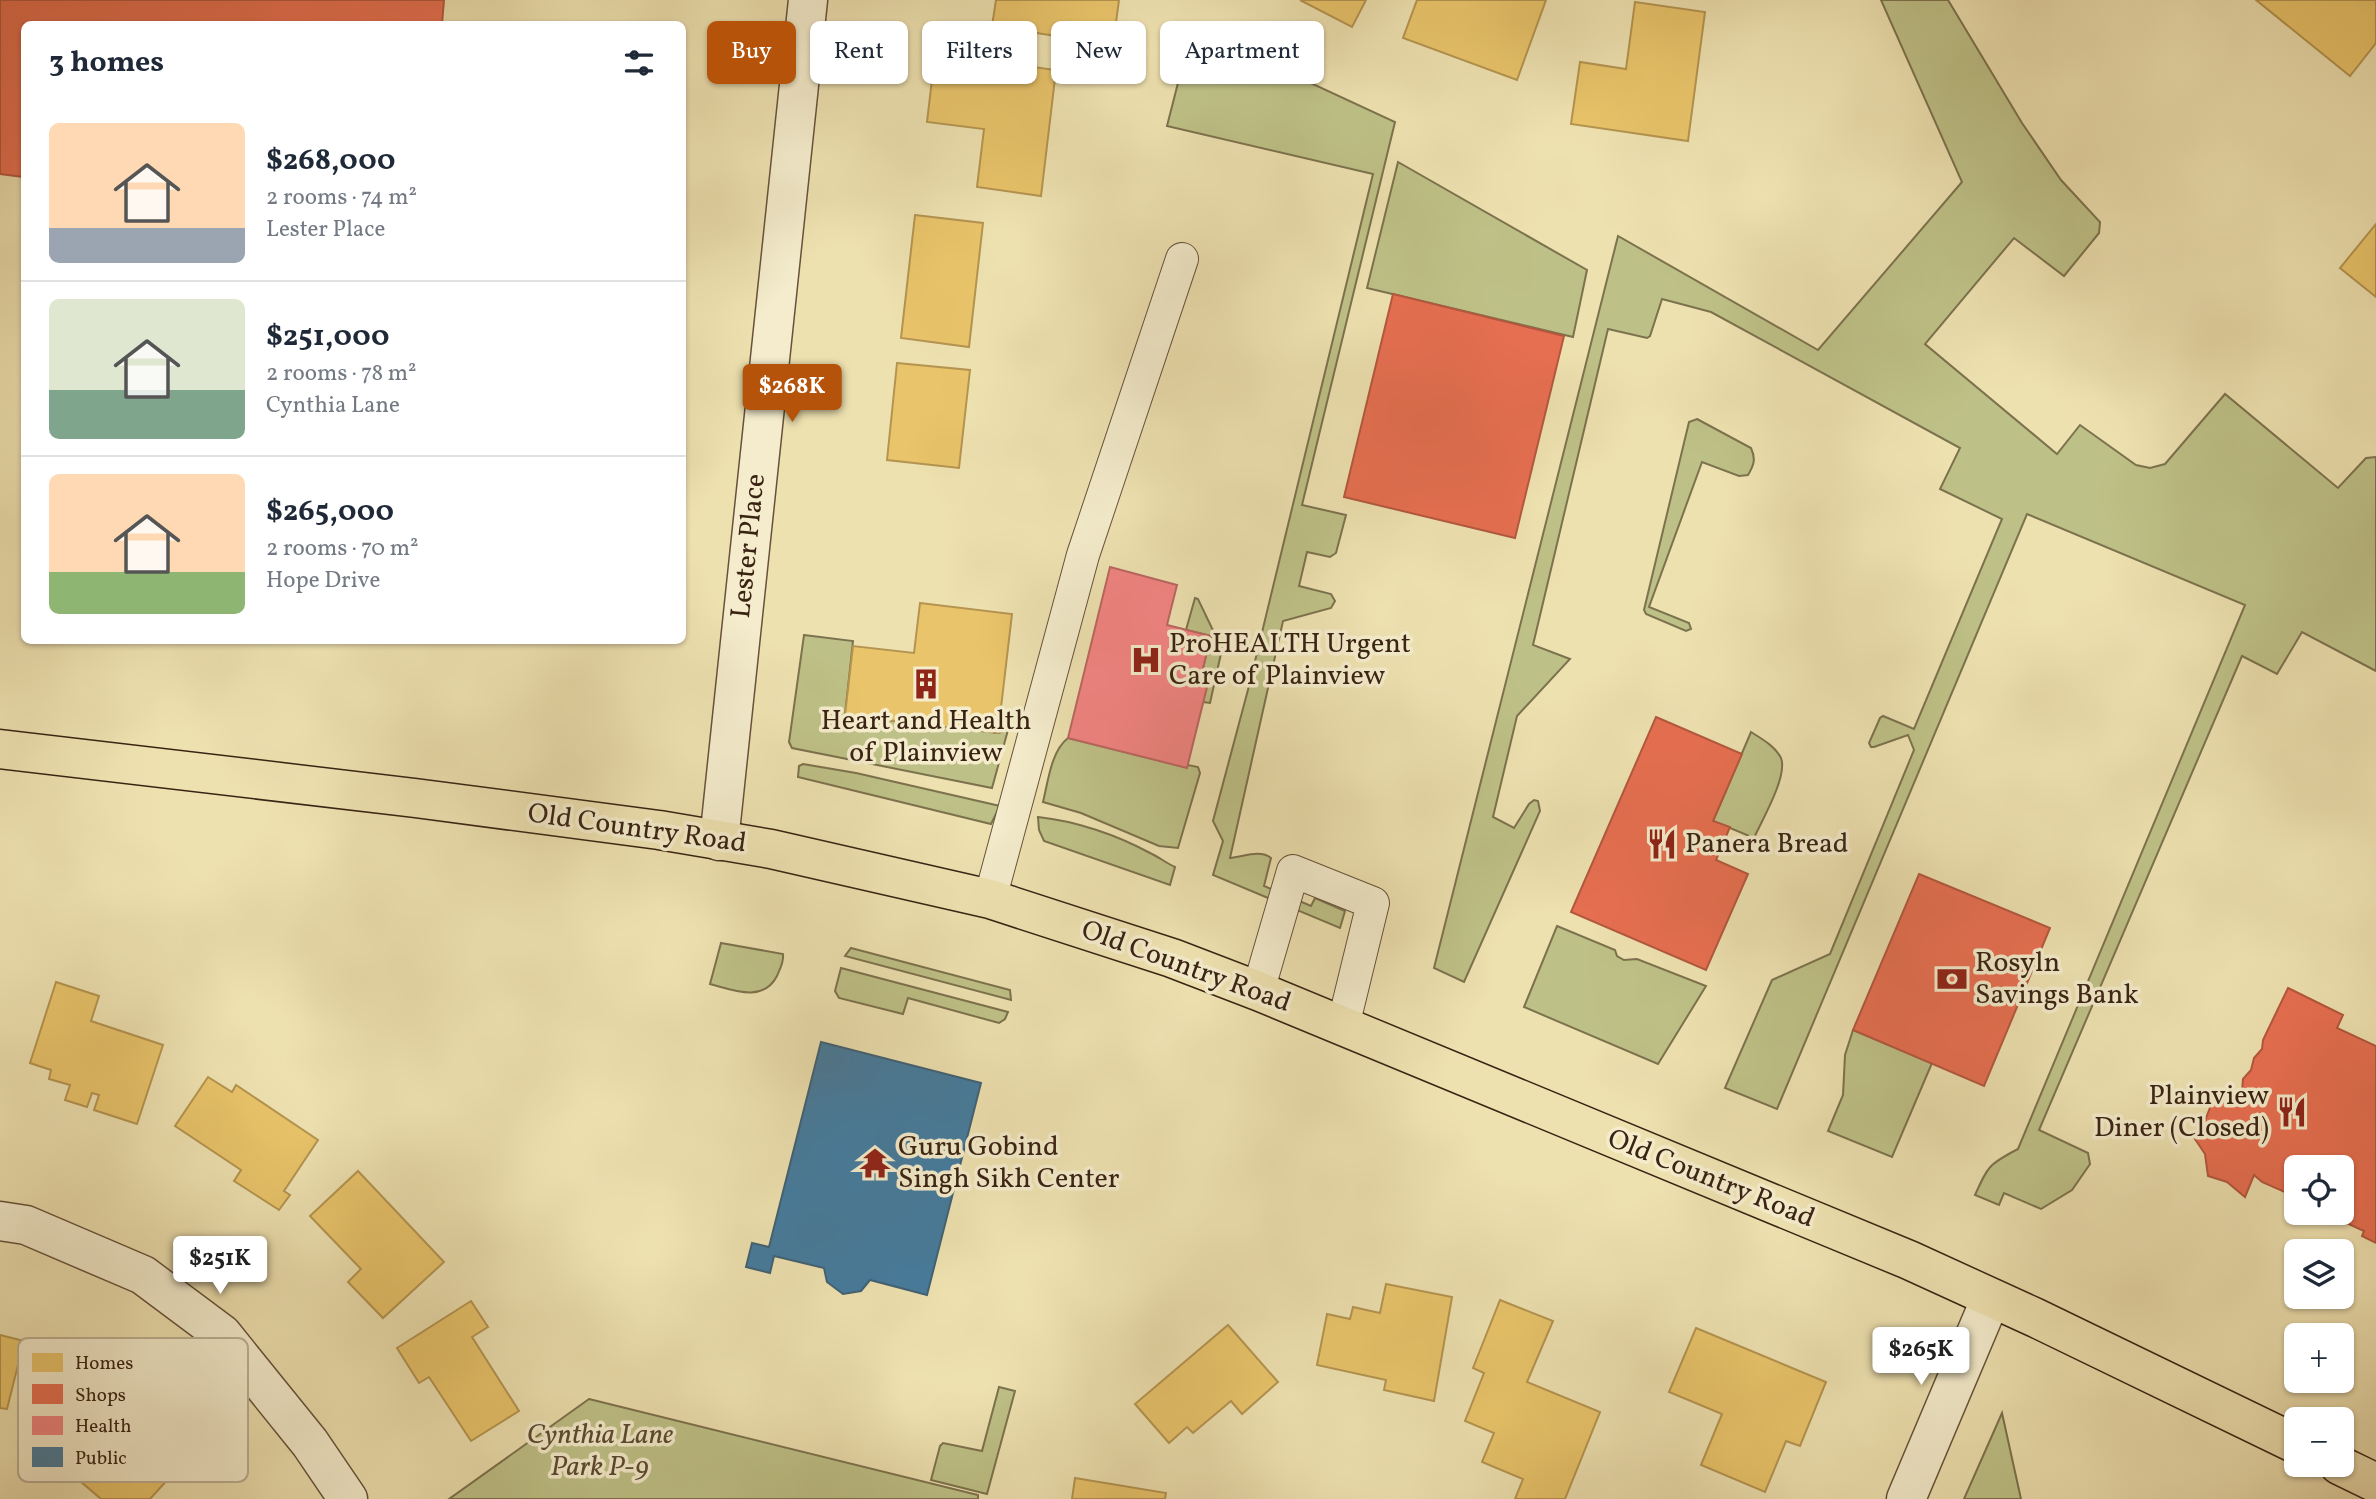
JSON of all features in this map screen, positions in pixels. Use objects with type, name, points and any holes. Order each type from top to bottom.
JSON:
[{"type":"main road","name":"Old Country Road","points":[[0,749],[659,830],[838,863],[990,900],[1172,958],[1258,991],[1909,1260],[2036,1318],[2284,1438]]},
{"type":"main road","points":[[2354,1472],[2376,1483]]},
{"type":"street","name":"Lester Place","points":[[719,841],[808,0]]},
{"type":"street","points":[[0,1221],[26,1225],[143,1275],[225,1338]]},
{"type":"street","points":[[1906,1499],[1991,1298]]},
{"type":"street","points":[[248,1366],[310,1443],[348,1499]]},
{"type":"lane","points":[[990,900],[1083,555],[1182,259]]},
{"type":"lane","points":[[1258,991],[1293,870],[1373,903],[1343,1026]]},
{"type":"green space","points":[[1881,0],[1948,0],[2022,123],[2061,180],[2100,222],[2099,233],[2064,276],[2014,238],[1925,344],[2057,454],[2080,425],[2136,465],[2150,468],[2165,464],[2225,394],[2338,488],[2366,458],[2376,457],[2376,671],[2302,632],[2277,674],[2242,656],[2039,1130],[2088,1153],[2090,1164],[2072,1190],[2041,1209],[2004,1193],[1999,1205],[1975,1195],[1991,1167],[2018,1149],[2245,605],[2027,514],[1777,1109],[1725,1088],[1772,980],[1830,954],[1914,750],[1908,735],[1874,747],[1869,743],[1883,716],[1914,729],[2002,519],[1940,489],[1960,448],[1711,312],[1662,299],[1647,338],[1608,329],[1533,645],[1570,659],[1517,716],[1493,817],[1514,828],[1534,800],[1538,801],[1540,811],[1464,982],[1434,968],[1618,236],[1818,350],[1962,182]]},
{"type":"green space","points":[[1178,84],[1313,84],[1395,122],[1302,505],[1346,515],[1336,553],[1330,557],[1307,552],[1299,586],[1331,594],[1335,601],[1331,608],[1283,621],[1230,858],[1267,855],[1271,858],[1264,886],[1311,906],[1315,898],[1345,911],[1340,928],[1213,875],[1223,841],[1213,821],[1249,686],[1373,174],[1167,126]]},
{"type":"green space","points":[[1398,162],[1587,270],[1573,337],[1367,288]]},
{"type":"green space","points":[[1697,419],[1751,448],[1754,459],[1748,475],[1739,476],[1702,462],[1649,607],[1689,623],[1691,629],[1686,631],[1646,614],[1644,610],[1689,422]]},
{"type":"green space","points":[[1195,598],[1198,599],[1222,649],[1210,703],[1203,702],[1199,684],[1211,636],[1186,630]]},
{"type":"green space","points":[[804,635],[853,641],[845,715],[998,733],[1008,730],[992,788],[792,748],[789,742]]},
{"type":"green space","points":[[1751,732],[1775,750],[1781,758],[1782,766],[1778,786],[1754,838],[1713,821]]},
{"type":"green space","points":[[1068,738],[1186,767],[1198,767],[1200,773],[1178,848],[1159,846],[1081,813],[1043,802],[1054,759]]},
{"type":"green space","points":[[803,764],[856,773],[1000,806],[991,824],[798,777],[799,766]]},
{"type":"green space","points":[[1038,817],[1067,822],[1124,840],[1175,867],[1170,885],[1044,841],[1039,830]]},
{"type":"green space","points":[[1557,926],[1615,950],[1617,956],[1624,960],[1637,959],[1706,986],[1658,1064],[1524,1007]]},
{"type":"green space","points":[[721,943],[783,954],[777,976],[771,984],[756,992],[710,984]]},
{"type":"green space","points":[[851,948],[1010,990],[1011,1000],[845,956]]},
{"type":"green space","points":[[841,968],[1008,1012],[1005,1019],[999,1023],[908,998],[903,1014],[839,998],[835,991]]},
{"type":"green space","points":[[1853,1030],[1932,1063],[1892,1157],[1828,1131],[1843,1095],[1845,1055]]},
{"type":"green space","points":[[999,1387],[1015,1391],[987,1494],[931,1480],[943,1443],[982,1451]]},
{"type":"green space","name":"Cynthia Lane Park P-9","points":[[589,1399],[978,1495],[978,1499],[449,1499]]},
{"type":"green space","points":[[2002,1413],[2021,1499],[1964,1499]]},
{"type":"building: Homes","points":[[996,0],[1119,0],[1116,21],[1051,21],[1051,35],[1037,33],[1037,21],[993,21]]},
{"type":"building: Homes","points":[[1300,0],[1366,0],[1352,27]]},
{"type":"building: Homes","points":[[1417,0],[1546,0],[1517,80],[1403,38]]},
{"type":"building: Homes","points":[[2256,0],[2376,0],[2376,43],[2350,76]]},
{"type":"building: Homes","points":[[1635,2],[1705,12],[1688,141],[1571,124],[1580,62],[1626,69]]},
{"type":"building: Homes","points":[[1037,67],[1051,69],[1051,84],[1054,84],[1041,196],[977,187],[984,129],[927,122],[931,84],[1037,84]]},
{"type":"building: Homes","points":[[915,215],[983,223],[969,347],[901,338]]},
{"type":"building: Homes","points":[[2376,224],[2376,297],[2340,268]]},
{"type":"building: Homes","points":[[897,363],[970,370],[959,468],[887,460]]},
{"type":"building: Homes","name":"Heart and Health of Plainview","points":[[920,603],[1012,614],[998,733],[845,715],[853,646],[914,653]]},
{"type":"building: Homes","points":[[56,982],[99,996],[91,1021],[163,1045],[137,1124],[94,1110],[99,1095],[92,1093],[87,1107],[65,1100],[70,1085],[49,1079],[51,1070],[30,1063]]},
{"type":"building: Homes","points":[[208,1077],[232,1092],[236,1085],[318,1140],[284,1191],[290,1195],[279,1210],[234,1181],[241,1170],[175,1126]]},
{"type":"building: Homes","points":[[358,1171],[444,1262],[383,1318],[348,1282],[361,1269],[310,1216]]},
{"type":"building: Homes","points":[[1386,1284],[1452,1297],[1434,1401],[1384,1390],[1386,1380],[1317,1365],[1327,1314],[1350,1319],[1353,1307],[1380,1313]]},
{"type":"building: Homes","points":[[1500,1300],[1553,1321],[1527,1382],[1600,1412],[1565,1499],[1515,1499],[1523,1479],[1482,1462],[1494,1433],[1465,1421],[1484,1373],[1473,1368]]},
{"type":"building: Homes","points":[[471,1301],[488,1327],[472,1337],[519,1411],[471,1441],[429,1377],[419,1383],[397,1348]]},
{"type":"building: Homes","points":[[1228,1325],[1278,1382],[1242,1414],[1231,1401],[1193,1433],[1187,1427],[1169,1443],[1135,1404]]},
{"type":"building: Homes","points":[[1696,1328],[1826,1382],[1800,1446],[1786,1441],[1765,1492],[1701,1465],[1722,1414],[1669,1392]]},
{"type":"building: Homes","points":[[0,1335],[18,1340],[18,1365],[7,1409],[0,1408]]},
{"type":"building: Homes","points":[[1075,1478],[1166,1493],[1165,1499],[1072,1499]]},
{"type":"building: Homes","points":[[81,1482],[165,1482],[150,1499],[101,1499]]},
{"type":"building: Shops","points":[[0,0],[444,0],[442,21],[21,21],[21,177],[0,174]]},
{"type":"building: Shops","points":[[1393,294],[1564,336],[1515,538],[1344,497]]},
{"type":"building: Shops","name":"Panera Bread","points":[[1656,717],[1742,754],[1713,821],[1730,827],[1716,860],[1748,874],[1706,970],[1571,912]]},
{"type":"building: Shops","name":"Rosyln Savings Bank","points":[[1919,874],[2050,928],[1984,1086],[1853,1030]]},
{"type":"building: Shops","name":"Plainview Diner (Closed)","points":[[2288,988],[2343,1015],[2337,1028],[2376,1046],[2376,1243],[2362,1236],[2364,1231],[2351,1225],[2354,1225],[2354,1155],[2284,1155],[2284,1192],[2262,1182],[2254,1175],[2245,1197],[2227,1182],[2208,1176],[2205,1154],[2193,1136],[2206,1118],[2213,1100],[2231,1106],[2233,1099],[2242,1091],[2243,1079],[2262,1049],[2263,1040]]},
{"type":"building: Health","name":"ProHEALTH Urgent Care of Plainview","points":[[1110,567],[1177,585],[1167,625],[1211,636],[1199,684],[1207,687],[1187,768],[1068,738]]},
{"type":"building: Public","name":"Guru Gobind Singh Sikh Center","points":[[821,1042],[981,1083],[927,1295],[870,1280],[861,1291],[843,1294],[827,1282],[824,1268],[774,1256],[770,1273],[746,1267],[752,1243],[769,1247]]},
{"type":"place","name":"ProHEALTH Urgent Care of Plainview","points":[[1146,660]]},
{"type":"place","name":"Heart and Health of Plainview","points":[[926,684]]},
{"type":"place","name":"Panera Bread","points":[[1662,844]]},
{"type":"place","name":"Rosyln Savings Bank","points":[[1952,979]]},
{"type":"place","name":"Plainview Diner (Closed)","points":[[2292,1112]]},
{"type":"place","name":"Guru Gobind Singh Sikh Center","points":[[875,1163]]}]
